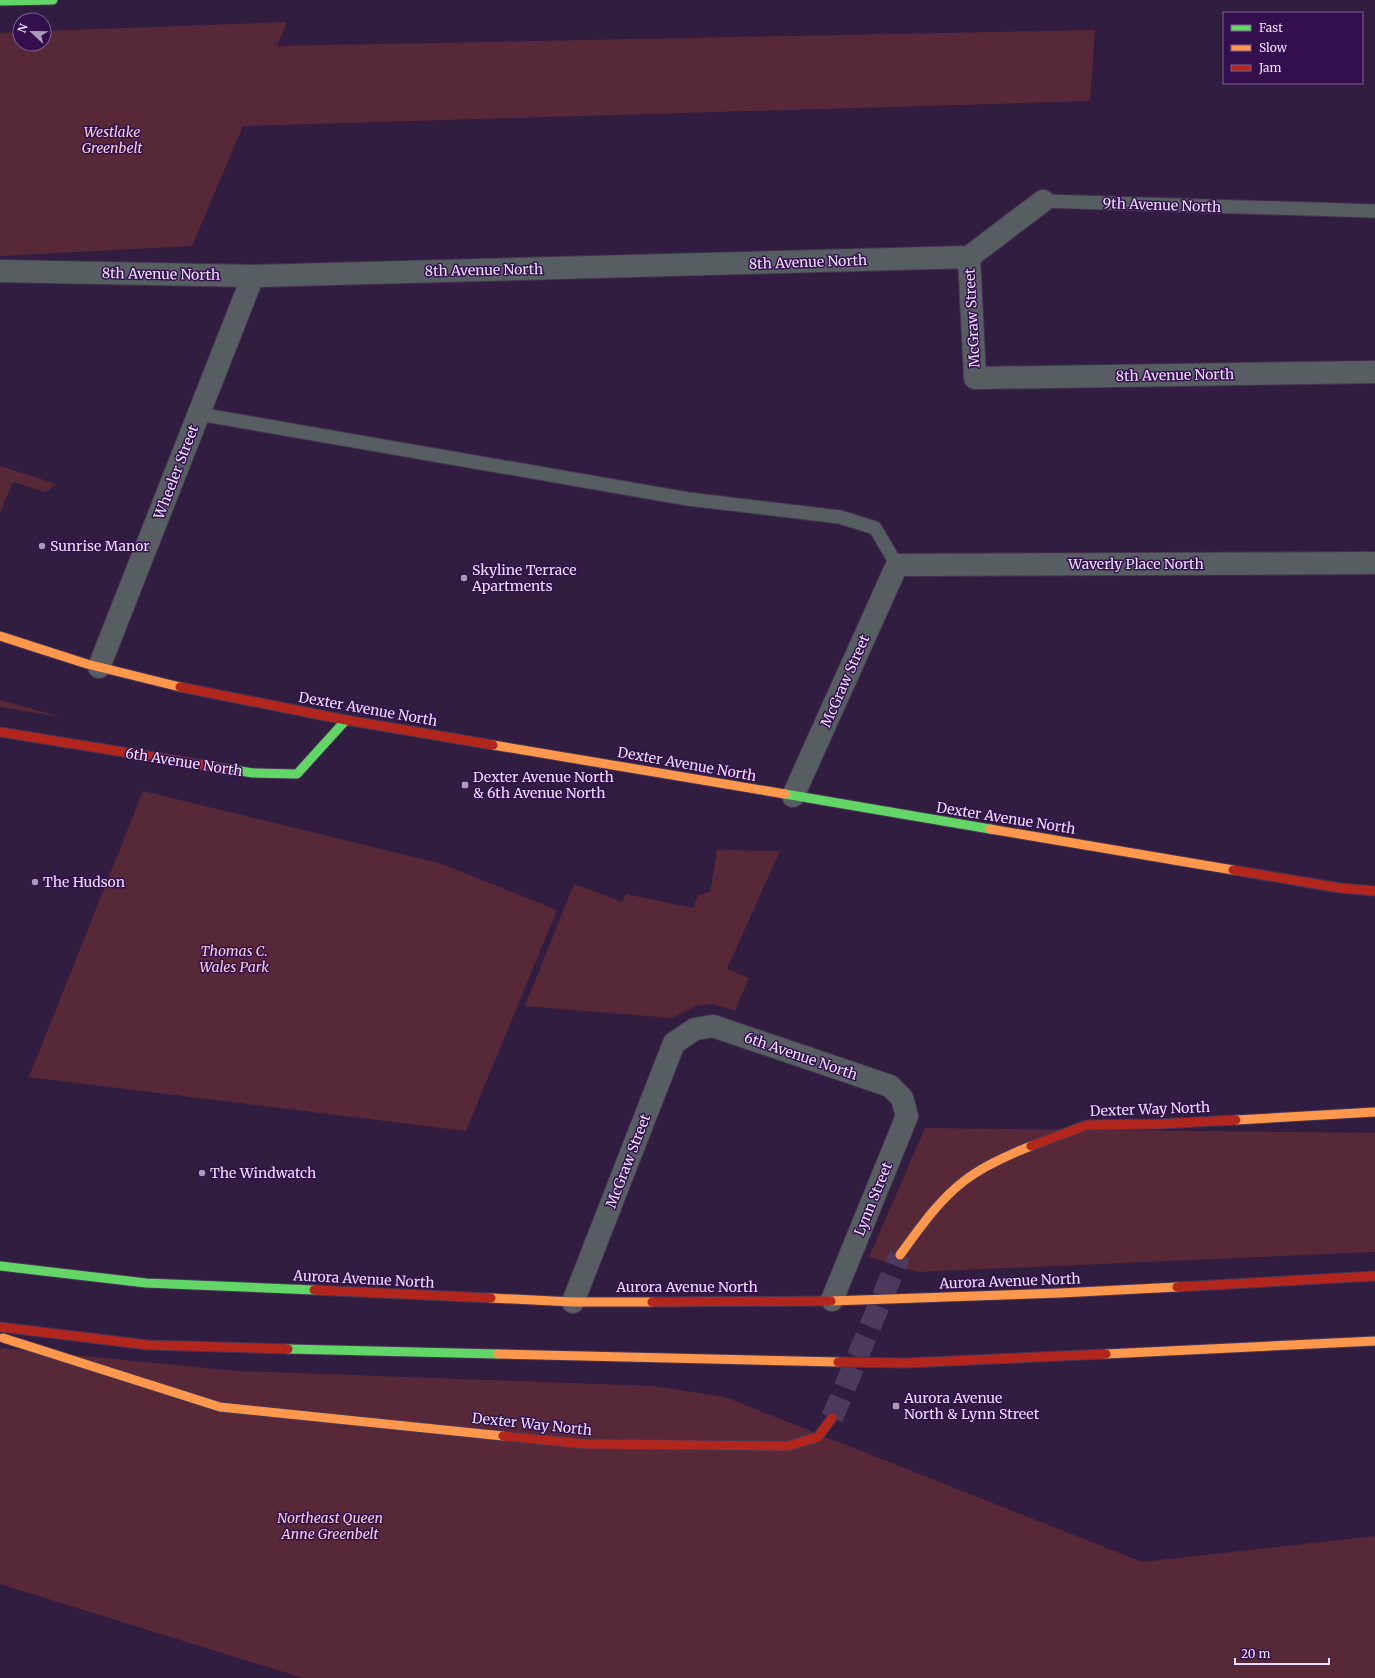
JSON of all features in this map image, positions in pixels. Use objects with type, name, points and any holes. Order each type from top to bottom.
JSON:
[{"type":"main road","points":[[0,1],[53,0]]},
{"type":"main road","name":"Dexter Avenue North","points":[[0,636],[99,667],[220,696],[346,720],[1340,888],[1375,891]]},
{"type":"main road","name":"6th Avenue North","points":[[0,732],[253,773],[297,774],[346,720]]},
{"type":"main road","name":"Dexter Way North","points":[[900,1255],[930,1215],[964,1181],[1008,1154],[1087,1125],[1158,1124],[1375,1112]]},
{"type":"main road","name":"Aurora Avenue North","points":[[0,1266],[146,1283],[573,1302],[832,1300],[1030,1294],[1375,1276]]},
{"type":"main road","points":[[0,1327],[148,1345],[906,1363],[1375,1341]]},
{"type":"main road","name":"Dexter Way North","points":[[0,1337],[220,1407],[585,1444],[788,1446],[818,1437],[832,1418]]},
{"type":"street","name":"9th Avenue North","points":[[969,257],[1043,201]]},
{"type":"street","name":"8th Avenue North","points":[[0,271],[253,276],[969,257]]},
{"type":"street","name":"McGraw Street","points":[[969,257],[975,378]]},
{"type":"street","name":"Wheeler Street","points":[[99,667],[253,276]]},
{"type":"street","name":"8th Avenue North","points":[[975,378],[1375,372]]},
{"type":"street","name":"Waverly Place North","points":[[897,565],[1375,563]]},
{"type":"street","name":"McGraw Street","points":[[793,796],[897,565]]},
{"type":"street","name":"6th Avenue North","points":[[695,1029],[713,1026],[890,1086],[902,1098]]},
{"type":"street","name":"McGraw Street","points":[[573,1302],[674,1043],[695,1029]]},
{"type":"street","name":"Lynn Street","points":[[832,1300],[907,1116],[902,1098]]},
{"type":"lane","name":"9th Avenue North","points":[[1043,201],[1375,211]]},
{"type":"lane","points":[[199,414],[688,500],[840,517],[875,528],[897,565]]},
{"type":"green space","name":"Westlake Greenbelt","points":[[287,22],[277,46],[1095,30],[1090,101],[243,126],[192,246],[0,256],[0,33],[12,32],[12,52],[52,52],[52,31]]},
{"type":"green space","points":[[0,466],[56,484],[46,492],[13,482],[0,513]]},
{"type":"green space","points":[[0,700],[61,717],[0,707]]},
{"type":"green space","name":"Thomas C. Wales Park","points":[[143,791],[439,863],[557,910],[466,1131],[29,1077]]},
{"type":"green space","points":[[717,850],[780,851],[727,969],[749,978],[735,1011],[713,1004],[696,1006],[672,1018],[525,1006],[574,884],[622,902],[626,894],[693,908],[698,895],[710,892]]},
{"type":"green space","points":[[925,1128],[1375,1133],[1375,1252],[917,1272],[869,1257]]},
{"type":"green space","name":"Northeast Queen Anne Greenbelt","points":[[0,1348],[238,1371],[653,1386],[725,1397],[1142,1562],[1375,1536],[1375,1678],[303,1678],[0,1584]]},
{"type":"tunnel","points":[[832,1418],[900,1255]]},
{"type":"traffic: fast","points":[[0,1],[53,0]]},
{"type":"traffic: fast","points":[[227,769],[253,773],[297,774],[346,720]]},
{"type":"traffic: fast","points":[[785,794],[990,829]]},
{"type":"traffic: fast","points":[[0,1266],[146,1283],[314,1290]]},
{"type":"traffic: fast","points":[[288,1349],[498,1354]]},
{"type":"traffic: slow","points":[[0,636],[87,664],[180,687]]},
{"type":"traffic: slow","points":[[493,745],[785,794]]},
{"type":"traffic: slow","points":[[990,829],[1233,870]]},
{"type":"traffic: slow","points":[[1236,1120],[1375,1112]]},
{"type":"traffic: slow","points":[[900,1255],[937,1206],[964,1181],[979,1170],[996,1161],[1031,1146]]},
{"type":"traffic: slow","points":[[831,1301],[1060,1293],[1177,1287]]},
{"type":"traffic: slow","points":[[491,1298],[573,1302],[652,1302]]},
{"type":"traffic: slow","points":[[3,1338],[220,1407]]},
{"type":"traffic: slow","points":[[1106,1354],[1375,1341]]},
{"type":"traffic: slow","points":[[498,1354],[838,1362]]},
{"type":"traffic: slow","points":[[220,1407],[503,1436]]},
{"type":"traffic: jam","points":[[180,687],[346,720],[493,745]]},
{"type":"traffic: jam","points":[[0,732],[227,769]]},
{"type":"traffic: jam","points":[[1233,870],[1340,888],[1375,891]]},
{"type":"traffic: jam","points":[[1031,1146],[1087,1125],[1158,1124],[1236,1120]]},
{"type":"traffic: jam","points":[[1177,1287],[1375,1276]]},
{"type":"traffic: jam","points":[[314,1290],[491,1298]]},
{"type":"traffic: jam","points":[[652,1302],[831,1301]]},
{"type":"traffic: jam","points":[[0,1327],[148,1345],[288,1349]]},
{"type":"traffic: jam","points":[[838,1362],[906,1363],[1106,1354]]},
{"type":"traffic: jam","points":[[503,1436],[585,1444],[788,1446],[818,1437],[832,1418]]},
{"type":"place","name":"Sunrise Manor","points":[[42,546]]},
{"type":"place","name":"Skyline Terrace Apartments","points":[[464,578]]},
{"type":"place","name":"Dexter Avenue North & 6th Avenue North","points":[[465,785]]},
{"type":"place","name":"The Hudson","points":[[35,882]]},
{"type":"place","name":"The Windwatch","points":[[202,1173]]},
{"type":"place","name":"Aurora Avenue North & Lynn Street","points":[[896,1406]]}]
